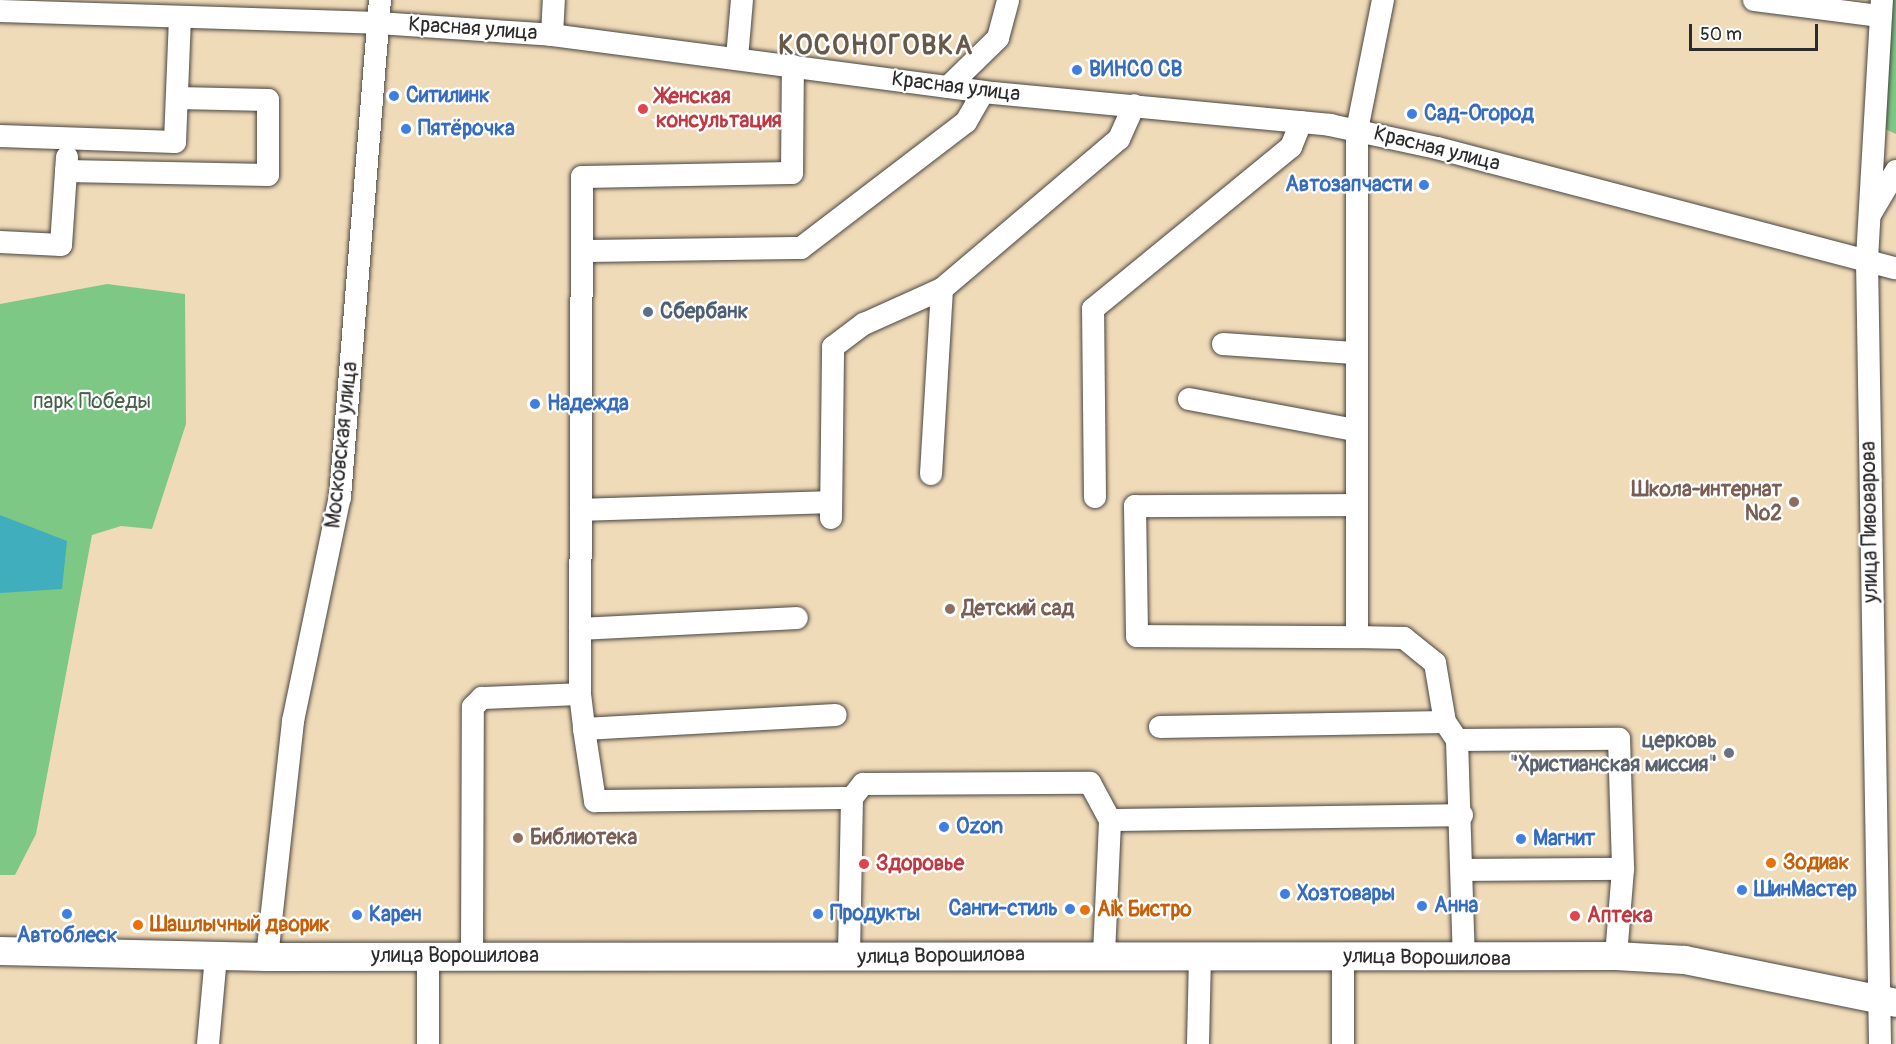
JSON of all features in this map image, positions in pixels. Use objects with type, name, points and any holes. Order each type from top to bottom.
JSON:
[{"type":"main road","name":"улица Ворошилова","points":[[0,951],[267,957],[428,955],[849,958],[1104,954],[1464,959],[1616,956],[1742,970],[1887,1002]]},
{"type":"street","name":"Московская улица","points":[[267,957],[293,721],[340,497],[380,0]]},
{"type":"street","points":[[552,35],[554,0]]},
{"type":"street","points":[[737,58],[742,0]]},
{"type":"street","points":[[948,87],[999,38],[1008,0]]},
{"type":"street","points":[[1358,637],[1354,353],[1357,130],[1383,0]]},
{"type":"street","points":[[1754,0],[1881,8]]},
{"type":"street","name":"улица Пивоварова","points":[[1880,1044],[1887,1002],[1867,259],[1881,8]]},
{"type":"street","name":"Красная улица","points":[[0,11],[180,19],[378,23],[552,35],[983,92],[1301,122],[1357,130],[1896,268]]},
{"type":"street","points":[[0,136],[175,142],[180,19]]},
{"type":"street","points":[[792,66],[792,173],[582,177],[580,694],[595,801],[852,798]]},
{"type":"street","points":[[582,250],[801,248],[966,122],[983,92]]},
{"type":"street","points":[[66,171],[268,175],[268,100],[177,98]]},
{"type":"street","points":[[581,510],[831,510],[833,347],[864,324],[942,288],[1119,139],[1134,105]]},
{"type":"street","points":[[1095,497],[1093,309],[1291,147],[1301,122]]},
{"type":"street","points":[[0,242],[61,245],[69,138]]},
{"type":"street","points":[[1869,217],[1896,171]]},
{"type":"street","points":[[931,474],[942,288]]},
{"type":"street","points":[[1223,344],[1354,353]]},
{"type":"street","points":[[1189,399],[1355,430]]},
{"type":"street","points":[[1356,505],[1135,506],[1137,636],[1404,638],[1435,663],[1451,731],[1462,815],[1464,959]]},
{"type":"street","points":[[580,629],[798,618]]},
{"type":"street","points":[[472,956],[473,707],[482,698],[580,694]]},
{"type":"street","points":[[584,729],[836,715]]},
{"type":"street","points":[[1160,727],[1451,731],[1619,739],[1623,869],[1616,956]]},
{"type":"street","points":[[849,958],[852,798],[863,784],[1090,783],[1110,820],[1104,954]]},
{"type":"street","points":[[1110,820],[1462,815]]},
{"type":"street","points":[[1464,870],[1623,869]]},
{"type":"street","points":[[428,955],[428,1044]]},
{"type":"street","points":[[1198,1044],[1200,955]]},
{"type":"street","points":[[208,1044],[216,956]]},
{"type":"street","points":[[1343,958],[1343,1044]]},
{"type":"green space","points":[[1890,0],[1896,0],[1896,134],[1885,129]]},
{"type":"green space","name":"парк Победы","points":[[107,284],[185,294],[186,424],[152,529],[121,526],[92,535],[36,834],[15,875],[0,875],[0,304]]},
{"type":"water","points":[[0,515],[67,541],[62,589],[0,593]]},
{"type":"place","name":"ВИНСО СВ","points":[[1077,70]]},
{"type":"place","name":"Ситилинк","points":[[394,96]]},
{"type":"place","name":"Женская консультация","points":[[643,109]]},
{"type":"place","name":"Сад-Огород","points":[[1412,114]]},
{"type":"place","name":"Пятёрочка","points":[[406,129]]},
{"type":"place","name":"Автозапчасти","points":[[1424,185]]},
{"type":"place","name":"Сбербанк","points":[[648,312]]},
{"type":"place","name":"Надежда","points":[[535,404]]},
{"type":"place","name":"Школа-интернат №2","points":[[1794,502]]},
{"type":"place","name":"Детский сад","points":[[950,609]]},
{"type":"place","name":"церковь \"Христианская миссия\"","points":[[1729,753]]},
{"type":"place","name":"Ozon","points":[[944,827]]},
{"type":"place","name":"Библиотека","points":[[518,838]]},
{"type":"place","name":"Магнит","points":[[1521,839]]},
{"type":"place","name":"Зодиак","points":[[1771,863]]},
{"type":"place","name":"Здоровье","points":[[864,864]]},
{"type":"place","name":"ШинМастер","points":[[1742,890]]},
{"type":"place","name":"Хозтовары","points":[[1285,894]]},
{"type":"place","name":"Анна","points":[[1422,906]]},
{"type":"place","name":"Санги-стиль","points":[[1070,909]]},
{"type":"place","name":"Aik Бистро","points":[[1085,910]]},
{"type":"place","name":"Автоблеск","points":[[67,914]]},
{"type":"place","name":"Продукты","points":[[818,914]]},
{"type":"place","name":"Карен","points":[[357,915]]},
{"type":"place","name":"Аптека","points":[[1575,916]]},
{"type":"place","name":"Шашлычный дворик","points":[[138,925]]},
{"type":"district","name":"КОСОНОГОВКА","points":[[876,46]]}]
